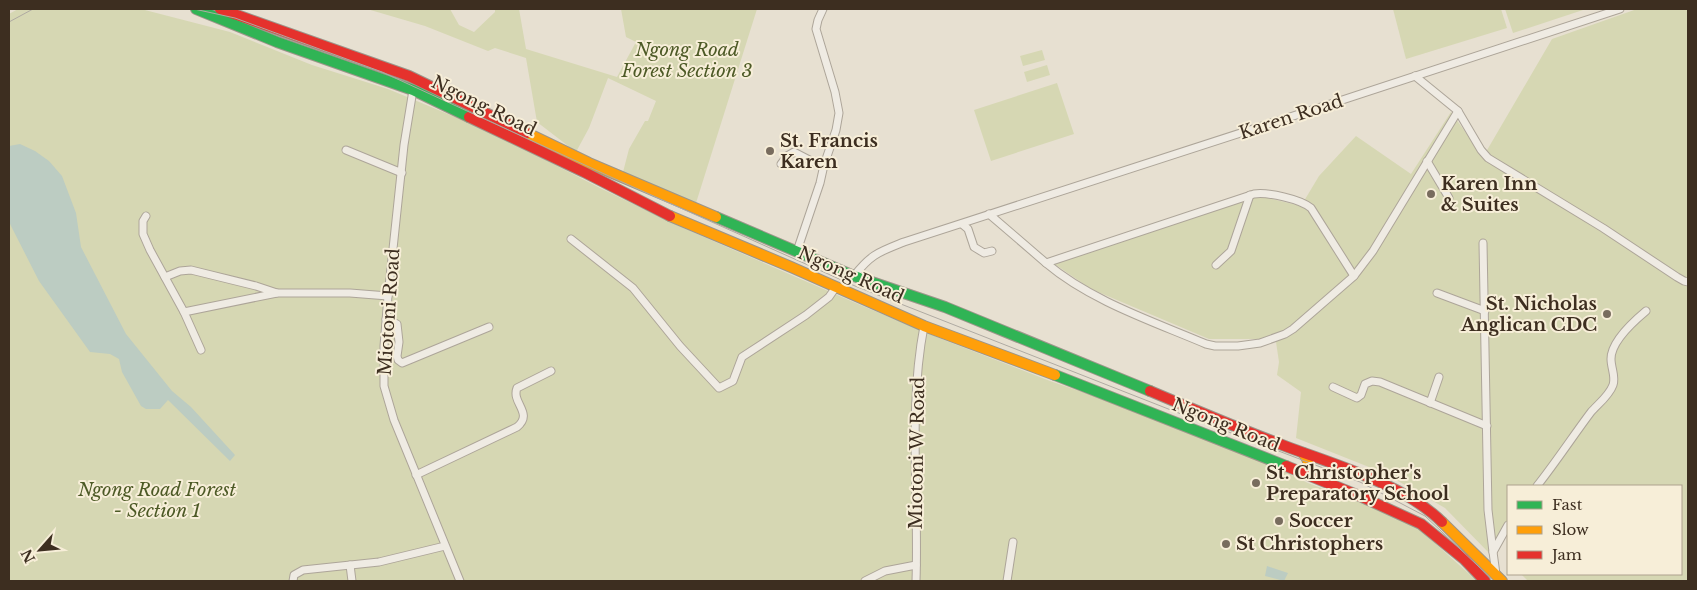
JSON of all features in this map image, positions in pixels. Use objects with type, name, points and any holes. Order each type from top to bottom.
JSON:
[{"type":"main road","name":"Ngong Road","points":[[196,9],[285,45],[413,90],[584,172],[655,210],[924,326],[1096,390],[1362,497],[1420,524],[1451,548],[1474,576],[1484,581]]},
{"type":"main road","name":"Ngong Road","points":[[220,9],[409,76],[590,163],[854,276],[945,308],[1106,372],[1243,430],[1366,477],[1413,499],[1434,514],[1499,578]]},
{"type":"main road","points":[[698,228],[694,222],[697,214],[701,211]]},
{"type":"main road","points":[[1300,473],[1304,472],[1309,465],[1309,460],[1303,453]]},
{"type":"main road","points":[[1342,490],[1335,486],[1334,474],[1340,470],[1347,470]]},
{"type":"street","points":[[797,251],[820,183],[823,167],[840,113],[816,29],[823,9]]},
{"type":"street","name":"Karen Road","points":[[854,276],[868,259],[877,252],[904,242],[1620,9]]},
{"type":"street","points":[[1415,76],[1458,111],[1480,150],[1488,158],[1596,223],[1684,282],[1688,282]]},
{"type":"street","name":"Miotoni Road","points":[[413,90],[404,145],[388,296],[383,364],[384,386],[394,420],[460,581]]},
{"type":"street","points":[[989,214],[1062,277],[1092,295],[1206,344],[1215,346],[1260,344],[1293,329],[1354,276],[1372,251],[1458,111]]},
{"type":"street","points":[[346,150],[402,173]]},
{"type":"street","points":[[781,164],[787,156],[794,152],[823,167]]},
{"type":"street","points":[[1427,161],[1449,198]]},
{"type":"street","points":[[1046,263],[1260,193],[1307,205],[1318,216],[1354,276]]},
{"type":"street","points":[[1216,265],[1231,250],[1250,195]]},
{"type":"street","points":[[146,216],[143,221],[143,234],[184,312],[201,350]]},
{"type":"street","points":[[962,224],[968,229],[972,244],[977,249],[984,253],[992,251]]},
{"type":"street","points":[[571,239],[633,288],[680,346],[719,388],[733,381],[742,357],[806,315],[829,296],[836,287]]},
{"type":"street","points":[[1483,243],[1488,510],[1493,552],[1499,578]]},
{"type":"street","points":[[165,278],[180,271],[191,270],[277,293]]},
{"type":"street","points":[[184,312],[277,293],[350,293],[388,296]]},
{"type":"street","points":[[1437,293],[1485,311]]},
{"type":"street","points":[[1538,485],[1614,384],[1611,357],[1613,349],[1629,326],[1646,311]]},
{"type":"street","points":[[386,319],[397,324],[399,342],[397,356],[398,360],[402,363],[489,327]]},
{"type":"street","name":"Miotoni W Road","points":[[916,581],[915,423],[919,351],[924,326]]},
{"type":"street","points":[[416,475],[517,427],[522,423],[524,415],[516,391],[517,388],[551,370]]},
{"type":"street","points":[[1430,403],[1439,377]]},
{"type":"street","points":[[1333,387],[1357,398],[1361,395],[1365,384],[1372,381],[1380,382],[1487,426]]},
{"type":"street","points":[[1493,552],[1507,526]]},
{"type":"street","points":[[1007,581],[1013,542]]},
{"type":"street","points":[[293,581],[294,575],[303,570],[387,561],[445,546]]},
{"type":"street","points":[[350,565],[352,581]]},
{"type":"street","points":[[865,581],[885,571],[916,565]]},
{"type":"green space","name":"Ngong Road Forest - Section 1","points":[[18,9],[141,9],[230,32],[312,65],[388,89],[491,132],[681,227],[858,304],[1050,381],[1129,408],[1264,462],[1308,483],[1380,510],[1418,528],[1477,581],[9,581],[9,14]]},
{"type":"green space","name":"Ngong Road Forest Section 3","points":[[367,9],[450,9],[459,25],[474,32],[495,12],[495,9],[519,9],[526,49],[617,77],[636,42],[626,37],[621,9],[757,9],[696,203],[623,172],[629,149],[645,121],[648,121],[656,101],[608,78],[589,128],[576,152],[537,122],[526,58],[495,48],[488,51],[425,26]]},
{"type":"green space","points":[[1393,9],[1501,9],[1507,28],[1406,59]]},
{"type":"green space","points":[[1505,9],[1586,9],[1513,33]]},
{"type":"green space","points":[[1637,9],[1688,9],[1688,581],[1528,581],[1522,575],[1682,575],[1682,485],[1507,485],[1507,528],[1490,554],[1445,508],[1384,473],[1296,438],[1301,392],[1277,375],[1279,362],[1276,342],[1258,339],[1209,339],[1091,289],[1053,263],[1259,196],[1301,206],[1319,176],[1356,136],[1411,174],[1451,112],[1483,157],[1552,39]]},
{"type":"green space","points":[[1042,50],[1045,60],[1023,66],[1020,56]]},
{"type":"green space","points":[[1047,65],[1050,75],[1027,82],[1024,72]]},
{"type":"green space","points":[[1057,83],[1074,134],[991,161],[974,110]]},
{"type":"shaded area","points":[[20,144],[35,151],[49,161],[62,176],[76,213],[81,247],[126,334],[172,391],[191,407],[235,455],[230,461],[168,400],[160,409],[146,409],[141,406],[122,372],[119,359],[110,354],[90,352],[39,281],[9,222],[9,146]]},
{"type":"shaded area","points":[[1267,566],[1288,573],[1284,581],[1265,576]]},
{"type":"tram line","points":[[9,22],[33,9]]},
{"type":"tram line","points":[[194,9],[235,18],[382,72],[855,286],[1360,482],[1425,516],[1494,581]]},
{"type":"traffic: fast","points":[[196,9],[277,42],[413,90],[469,117]]},
{"type":"traffic: fast","points":[[716,217],[854,276],[945,307],[1150,391]]},
{"type":"traffic: fast","points":[[1055,375],[1286,466]]},
{"type":"traffic: slow","points":[[527,133],[589,163],[716,217]]},
{"type":"traffic: slow","points":[[670,216],[924,326],[1055,375]]},
{"type":"traffic: slow","points":[[1300,473],[1304,472],[1308,464],[1308,460],[1303,453]]},
{"type":"traffic: slow","points":[[1442,522],[1502,581]]},
{"type":"traffic: jam","points":[[220,9],[409,76],[527,133]]},
{"type":"traffic: jam","points":[[469,117],[670,216]]},
{"type":"traffic: jam","points":[[1150,391],[1251,433],[1347,468],[1389,486],[1426,509],[1442,522]]},
{"type":"traffic: jam","points":[[1286,466],[1362,497],[1421,524],[1464,559],[1485,581]]},
{"type":"place","name":"St. Francis Karen","points":[[770,151]]},
{"type":"place","name":"Karen Inn & Suites","points":[[1431,194]]},
{"type":"place","name":"St. Nicholas Anglican CDC","points":[[1607,314]]},
{"type":"place","name":"St. Christopher's Preparatory School","points":[[1256,483]]},
{"type":"place","name":"Soccer","points":[[1279,521]]},
{"type":"place","name":"St Christophers","points":[[1226,544]]}]
